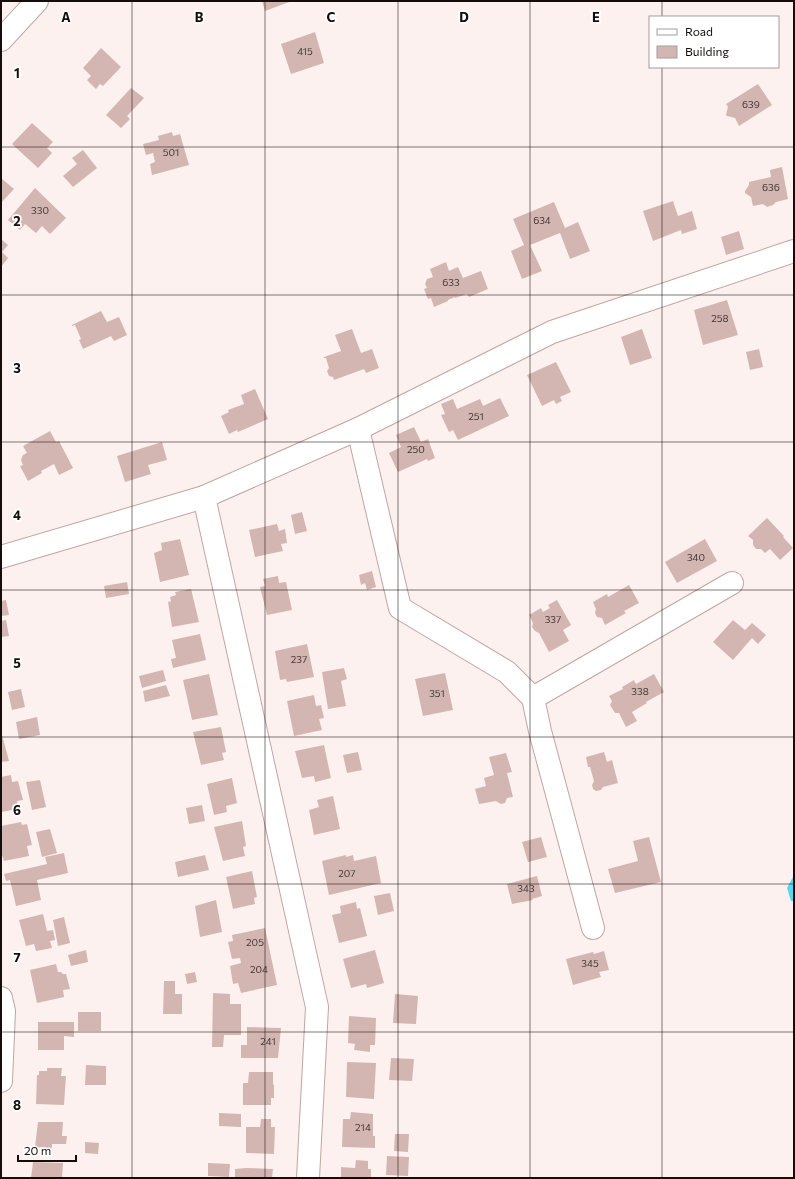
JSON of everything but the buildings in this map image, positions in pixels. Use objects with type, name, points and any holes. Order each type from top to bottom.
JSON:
[{"type":"street","points":[[1,40],[37,1]]},
{"type":"street","points":[[1,557],[204,498],[358,429],[552,332],[794,251]]},
{"type":"street","points":[[358,429],[400,608],[507,672],[533,698],[540,731],[593,928]]},
{"type":"street","points":[[204,498],[317,1008],[308,1178]]},
{"type":"street","points":[[533,698],[732,583]]},
{"type":"street","points":[[1,998],[4,1010],[1,1081]]},
{"type":"water","points":[[794,875],[794,901],[791,901],[787,888]]}]
